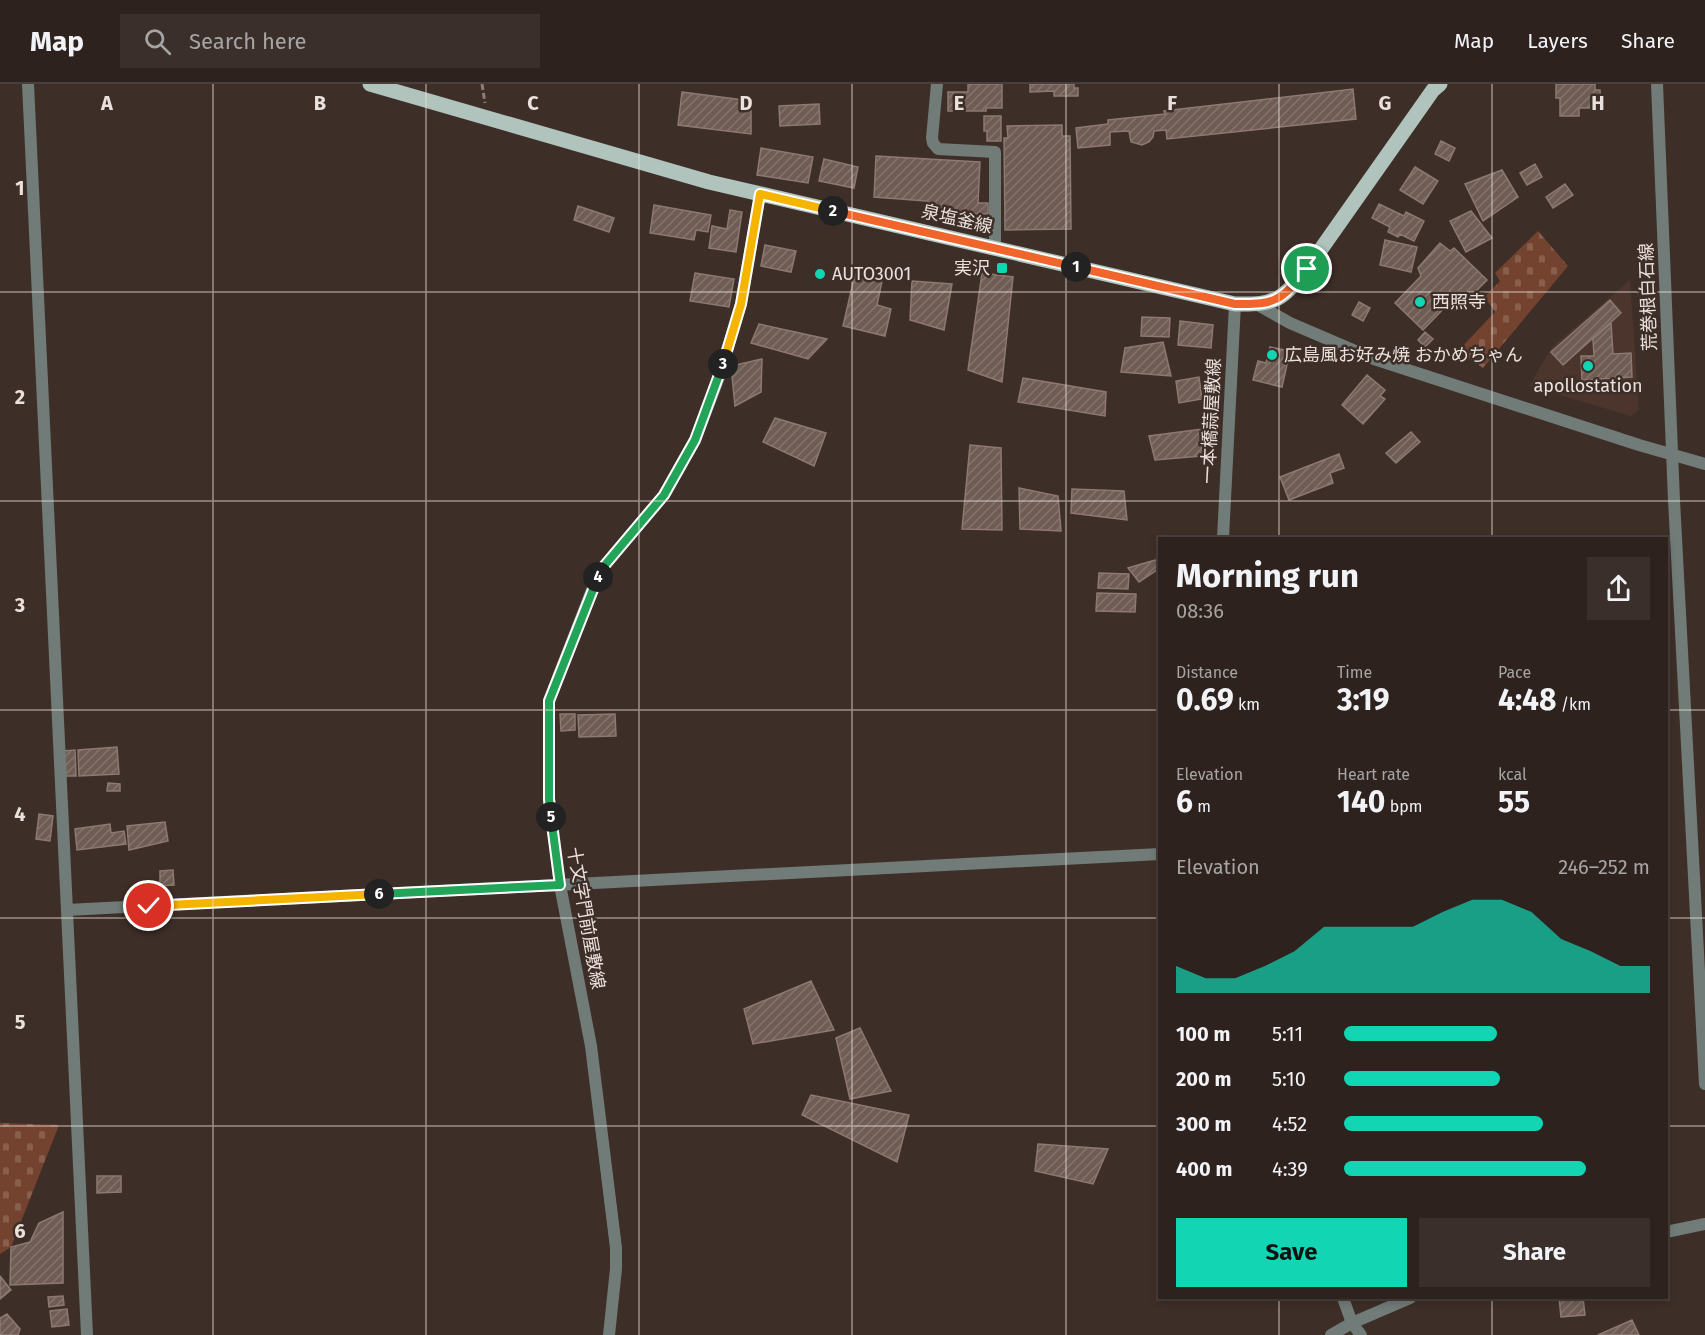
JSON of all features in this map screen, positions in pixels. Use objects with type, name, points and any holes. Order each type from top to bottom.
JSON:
[{"type":"main road","name":"泉塩釜線","points":[[370,84],[709,182],[1235,304],[1258,305],[1280,298],[1307,269],[1433,90],[1440,84]]},
{"type":"street","points":[[28,84],[87,1335]]},
{"type":"street","points":[[937,84],[932,138],[938,149],[995,152],[995,248]]},
{"type":"street","name":"荒巻根白石線","points":[[1657,84],[1673,455],[1705,1084]]},
{"type":"street","name":"十文字門前屋敷線","points":[[609,1335],[616,1248],[591,1046],[560,885],[549,799],[549,701],[599,572],[664,495],[695,440],[719,376],[741,304],[760,194]]},
{"type":"street","name":"一本橋蒜屋敷線","points":[[1223,537],[1235,304]]},
{"type":"street","points":[[1258,305],[1290,323],[1374,359],[1705,464]]},
{"type":"street","points":[[67,910],[1158,854]]},
{"type":"street","points":[[1668,1232],[1705,1224]]},
{"type":"street","points":[[1343,1299],[1352,1323],[1361,1335]]},
{"type":"street","points":[[1331,1335],[1352,1323],[1408,1299]]},
{"type":"shaded area","name":"apollostation","points":[[1630,280],[1639,410],[1631,416],[1529,386],[1552,347]]},
{"type":"green space","points":[[1538,231],[1568,266],[1483,368],[1458,351],[1495,312],[1485,297],[1500,281],[1495,273]]},
{"type":"green space","points":[[0,1123],[59,1125],[11,1247],[0,1254]]},
{"type":"building","points":[[968,84],[1002,84],[1002,108],[986,108],[986,111],[948,111],[948,92],[968,92]]},
{"type":"building","points":[[1030,84],[1074,84],[1074,88],[1078,88],[1078,96],[1054,96],[1054,91],[1030,92]]},
{"type":"building","points":[[1556,84],[1595,84],[1595,90],[1600,90],[1601,108],[1579,108],[1579,116],[1560,116],[1560,98],[1556,98]]},
{"type":"building","points":[[1353,89],[1356,119],[1167,139],[1166,130],[1154,131],[1149,142],[1142,145],[1131,142],[1129,131],[1110,132],[1110,145],[1078,148],[1076,128],[1108,124],[1108,120],[1165,114],[1164,111]]},
{"type":"building","points":[[682,92],[751,101],[751,134],[678,125]]},
{"type":"building","points":[[819,104],[820,124],[780,126],[779,106]]},
{"type":"building","points":[[984,116],[1001,116],[1001,141],[987,141]]},
{"type":"building","points":[[1062,125],[1062,136],[1070,136],[1071,229],[1005,230],[1004,138],[1008,138],[1007,126]]},
{"type":"building","points":[[1441,141],[1455,148],[1449,161],[1435,154]]},
{"type":"building","points":[[761,148],[813,157],[808,183],[757,175]]},
{"type":"building","points":[[876,156],[980,162],[978,203],[988,203],[988,214],[952,213],[926,201],[874,197]]},
{"type":"building","points":[[824,159],[858,167],[854,188],[819,181]]},
{"type":"building","points":[[1535,164],[1542,177],[1527,185],[1520,173]]},
{"type":"building","points":[[1415,167],[1438,181],[1423,204],[1400,190]]},
{"type":"building","points":[[1502,170],[1518,197],[1483,221],[1465,184]]},
{"type":"building","points":[[1565,184],[1573,195],[1553,208],[1546,197]]},
{"type":"building","points":[[1379,204],[1404,216],[1406,212],[1424,221],[1414,241],[1400,234],[1398,237],[1388,232],[1390,227],[1372,218]]},
{"type":"building","points":[[654,205],[711,215],[708,232],[696,230],[694,240],[650,233]]},
{"type":"building","points":[[578,206],[614,218],[609,232],[574,220]]},
{"type":"building","points":[[730,210],[742,212],[736,252],[709,248],[712,226],[727,229]]},
{"type":"building","points":[[1471,211],[1492,238],[1466,252],[1450,221]]},
{"type":"building","points":[[1385,240],[1417,247],[1411,272],[1380,265]]},
{"type":"building","points":[[1440,243],[1450,251],[1454,248],[1487,280],[1463,304],[1453,299],[1423,330],[1395,303],[1421,276],[1418,268]]},
{"type":"building","points":[[765,245],[796,251],[791,272],[761,266]]},
{"type":"building","points":[[695,273],[734,279],[729,307],[690,301]]},
{"type":"building","points":[[982,273],[1013,277],[1002,382],[968,370]]},
{"type":"building","points":[[855,274],[882,281],[877,305],[891,309],[885,336],[843,326]]},
{"type":"building","points":[[912,281],[952,284],[944,330],[910,320]]},
{"type":"building","points":[[1610,300],[1621,313],[1563,365],[1551,352]]},
{"type":"building","points":[[1359,302],[1370,308],[1363,321],[1352,315]]},
{"type":"building","points":[[1142,317],[1170,318],[1169,337],[1141,336]]},
{"type":"building","points":[[1180,321],[1213,325],[1211,348],[1178,345]]},
{"type":"building","points":[[1611,323],[1613,354],[1631,353],[1632,377],[1582,380],[1581,356],[1594,356],[1593,339]]},
{"type":"building","points":[[759,324],[827,339],[808,359],[751,343]]},
{"type":"building","points":[[1425,332],[1433,339],[1425,347],[1418,340]]},
{"type":"building","points":[[1163,342],[1171,376],[1121,372],[1125,348]]},
{"type":"building","points":[[1270,347],[1290,351],[1282,387],[1253,380],[1258,361],[1266,363]]},
{"type":"building","points":[[762,359],[761,392],[735,406],[731,366]]},
{"type":"building","points":[[1367,375],[1385,390],[1380,396],[1385,399],[1363,424],[1342,405]]},
{"type":"building","points":[[1199,377],[1202,399],[1179,403],[1176,381]]},
{"type":"building","points":[[1023,378],[1106,392],[1105,416],[1018,402]]},
{"type":"building","points":[[775,418],[826,433],[814,466],[763,442]]},
{"type":"building","points":[[1202,429],[1201,456],[1155,460],[1149,436]]},
{"type":"building","points":[[1411,432],[1420,442],[1396,463],[1386,453]]},
{"type":"building","points":[[970,445],[1001,448],[1002,530],[962,529]]},
{"type":"building","points":[[1339,454],[1344,468],[1330,473],[1333,483],[1289,500],[1280,477]]},
{"type":"building","points":[[1019,488],[1058,496],[1061,531],[1020,529]]},
{"type":"building","points":[[1072,489],[1124,491],[1127,520],[1071,513]]},
{"type":"building","points":[[1155,560],[1158,562],[1158,569],[1139,582],[1128,568]]},
{"type":"building","points":[[1099,573],[1129,574],[1128,589],[1098,588]]},
{"type":"building","points":[[1097,593],[1136,594],[1135,612],[1096,611]]},
{"type":"building","points":[[560,714],[575,714],[575,730],[561,731]]},
{"type":"building","points":[[615,714],[616,736],[579,737],[578,715]]},
{"type":"building","points":[[117,747],[119,774],[79,776],[78,750]]},
{"type":"building","points":[[75,750],[76,776],[65,776],[63,751]]},
{"type":"building","points":[[108,783],[120,784],[120,791],[107,791]]},
{"type":"building","points":[[39,814],[53,816],[50,841],[36,839]]},
{"type":"building","points":[[165,822],[168,841],[129,850],[127,826]]},
{"type":"building","points":[[110,824],[111,833],[124,831],[126,844],[77,850],[75,829]]},
{"type":"building","points":[[173,870],[174,885],[160,886],[160,871]]},
{"type":"building","points":[[811,981],[834,1030],[753,1044],[744,1009]]},
{"type":"building","points":[[860,1028],[891,1091],[850,1099],[836,1038]]},
{"type":"building","points":[[811,1095],[909,1115],[897,1162],[802,1115]]},
{"type":"building","points":[[1038,1144],[1108,1149],[1093,1184],[1035,1171]]},
{"type":"building","points":[[97,1176],[121,1176],[121,1192],[97,1193]]},
{"type":"building","points":[[63,1212],[63,1283],[10,1285],[11,1247],[30,1242],[39,1223]]},
{"type":"building","points":[[0,1276],[11,1290],[0,1299]]},
{"type":"building","points":[[63,1296],[64,1305],[49,1307],[48,1297]]},
{"type":"building","points":[[1559,1299],[1583,1299],[1585,1315],[1561,1317]]},
{"type":"building","points":[[67,1309],[69,1325],[52,1327],[50,1311]]},
{"type":"building","points":[[7,1314],[20,1329],[18,1335],[0,1335],[0,1318]]},
{"type":"building","points":[[1632,1320],[1639,1335],[1598,1335]]},
{"type":"place","name":"実沢","points":[[1002,268]]},
{"type":"place","name":"AUTO3001","points":[[820,274]]},
{"type":"place","name":"西照寺","points":[[1420,302]]},
{"type":"place","name":"広島風お好み焼 おかめちゃん","points":[[1272,355]]},
{"type":"place","name":"apollostation","points":[[1588,366]]},
{"type":"route","points":[[149,906],[560,885],[549,799],[549,701],[599,572],[664,495],[695,440],[719,376],[741,304],[760,194],[1235,304],[1258,305],[1280,298],[1307,269]]}]
